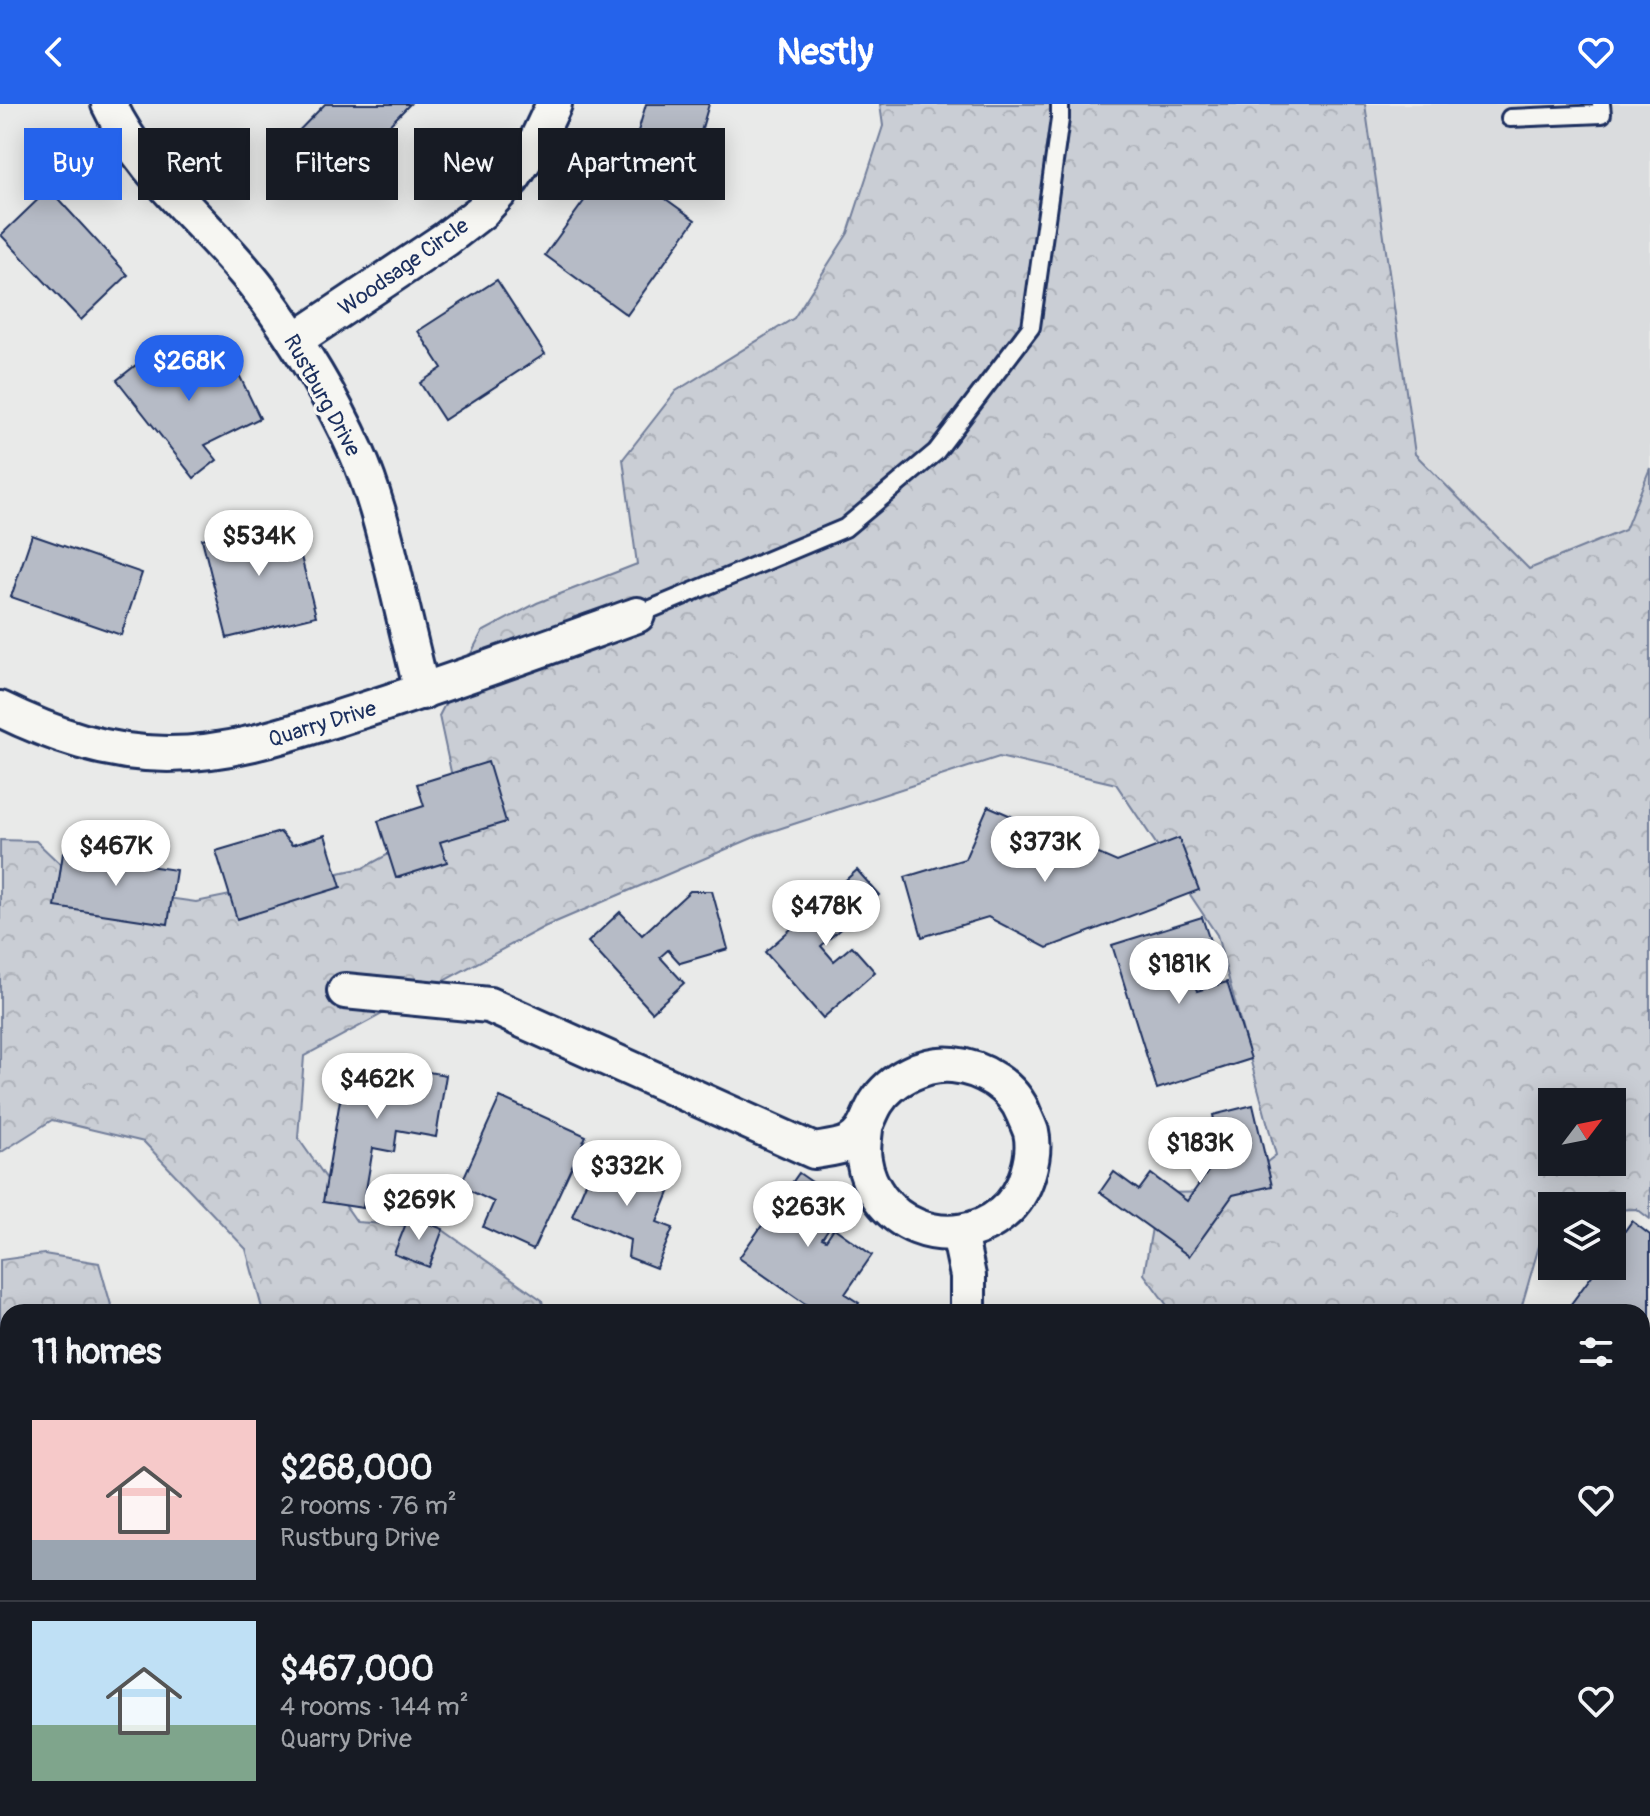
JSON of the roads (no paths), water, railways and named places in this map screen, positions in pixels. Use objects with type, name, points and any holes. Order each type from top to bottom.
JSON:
[{"type":"street","name":"Rustburg Drive","points":[[109,104],[150,170],[259,288],[317,375],[358,454],[380,516],[422,692]]},
{"type":"street","name":"Woodsage Circle","points":[[295,340],[446,239],[481,212],[512,179],[536,142],[554,104]]},
{"type":"street","name":"Quarry Drive","points":[[0,709],[79,742],[167,754],[211,751],[255,744],[422,692],[637,615]]},
{"type":"street","points":[[345,991],[489,1005],[814,1151],[849,1143],[865,1129]]},
{"type":"street","points":[[952,1064],[980,1071],[1005,1087],[1021,1107],[1031,1132],[1032,1159],[1025,1184],[1011,1206],[990,1223],[959,1233],[939,1234],[913,1227],[889,1211],[871,1187],[863,1158],[865,1129],[876,1102],[896,1081],[923,1068],[952,1064]]},
{"type":"street","points":[[959,1233],[968,1276],[968,1304]]},
{"type":"lane","points":[[637,615],[845,528],[936,452],[1031,327],[1060,104]]},
{"type":"lane","points":[[1510,118],[1602,114],[1601,104]]}]
